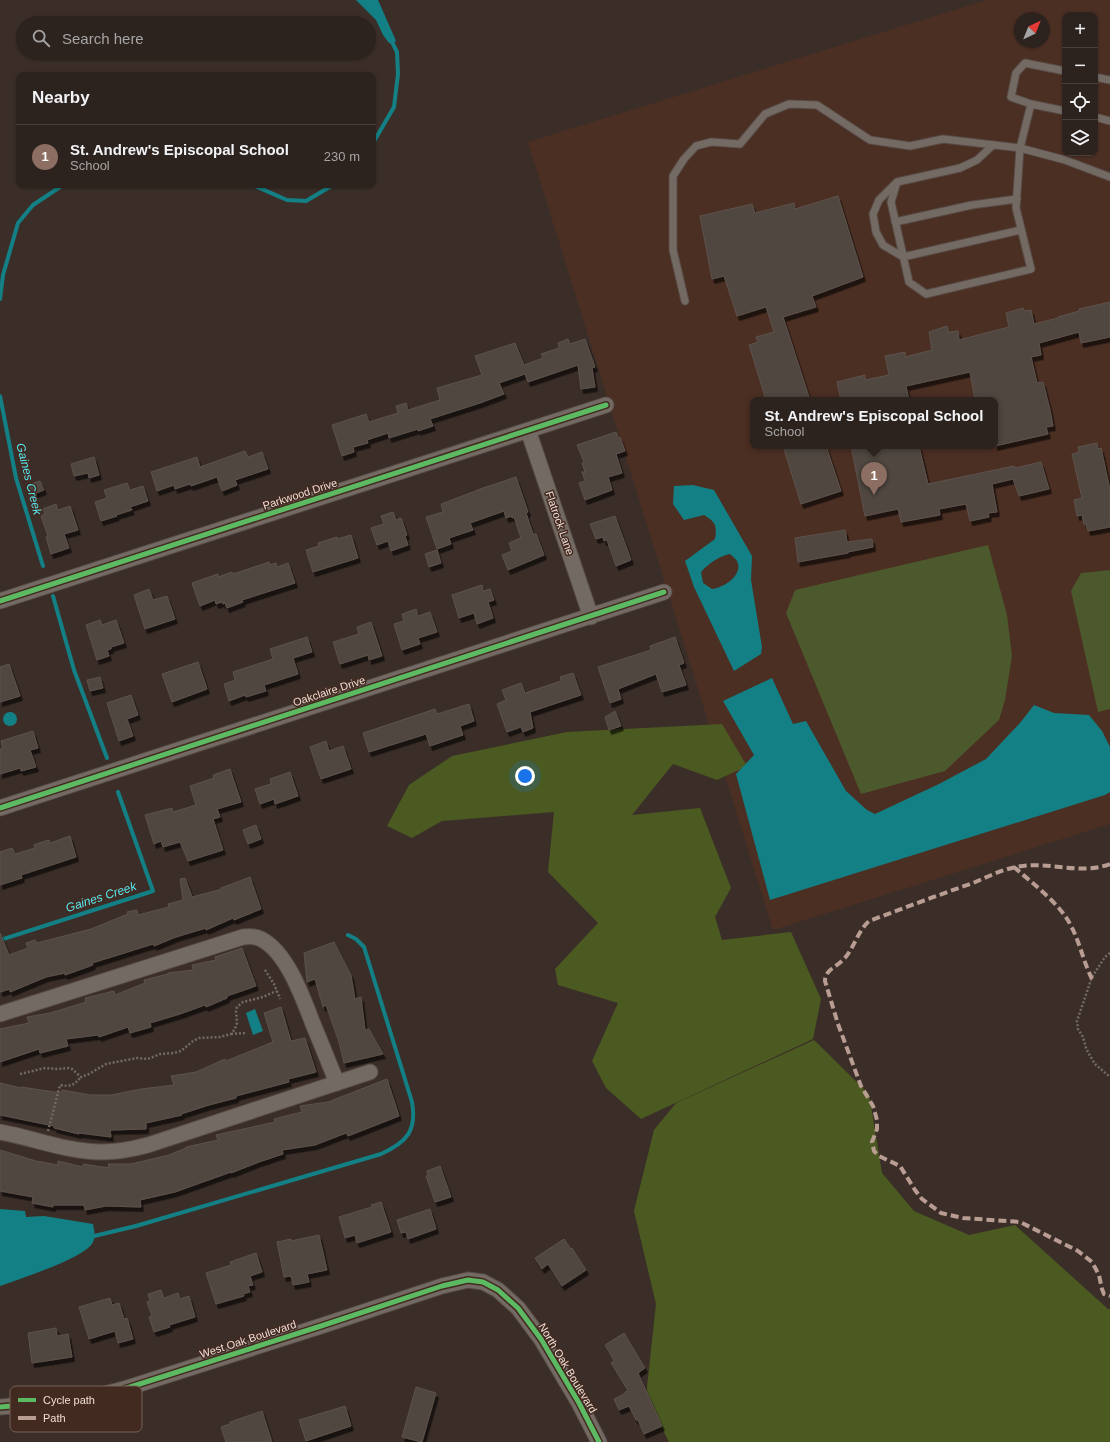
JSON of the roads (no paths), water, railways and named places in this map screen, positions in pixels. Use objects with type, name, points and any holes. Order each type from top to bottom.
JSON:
[{"type":"street","name":"Parkwood Drive","points":[[0,601],[606,404]]},
{"type":"street","name":"Flatrock Lane","points":[[528,430],[591,617]]},
{"type":"street","name":"Oakclaire Drive","points":[[0,808],[664,592]]},
{"type":"street","points":[[0,1014],[243,937],[252,936],[261,938],[269,944],[280,955],[289,969],[338,1083]]},
{"type":"street","points":[[0,1132],[79,1150],[103,1152],[128,1150],[148,1145],[370,1072]]},
{"type":"street","name":"West Oak Boulevard","points":[[133,1386],[442,1286],[468,1280],[483,1282],[498,1290]]},
{"type":"street","name":"North Oak Boulevard","points":[[498,1290],[518,1308],[541,1339],[579,1403],[599,1442]]},
{"type":"street","name":"West Oak Boulevard","points":[[0,1407],[10,1406]]},
{"type":"lane","points":[[1062,70],[1025,63],[1016,73],[1011,97],[1031,104],[1062,110]]},
{"type":"lane","points":[[1098,78],[1110,80]]},
{"type":"lane","points":[[685,301],[673,250],[673,176],[684,159],[696,146],[711,142],[740,144],[765,114],[788,104],[817,105],[870,140],[910,146],[943,140],[1020,148],[1065,160],[1110,177]]},
{"type":"lane","points":[[897,182],[891,202],[909,282],[926,294],[1030,269],[1016,208],[1020,148],[1031,104]]},
{"type":"lane","points":[[1098,118],[1110,120]]},
{"type":"lane","points":[[993,145],[977,160],[960,168],[897,182],[879,200],[873,214],[876,232],[883,245],[903,257],[1021,230]]},
{"type":"lane","points":[[895,222],[972,205],[1017,199]]},
{"type":"water","points":[[356,0],[378,0],[396,41],[389,43],[383,35],[376,20],[376,16],[372,16]]},
{"type":"water","points":[[693,485],[714,490],[752,556],[751,580],[762,647],[761,654],[734,671],[694,587],[685,561],[715,539],[716,528],[713,522],[704,515],[684,520],[673,504],[674,486]],"holes":[[[730,554],[736,560],[738,566],[738,571],[735,576],[727,583],[717,588],[712,589],[703,583],[701,572],[718,558]]]},
{"type":"water","points":[[772,678],[793,724],[806,721],[846,791],[867,810],[875,814],[939,784],[986,759],[1020,723],[1034,705],[1054,713],[1089,715],[1102,731],[1110,747],[1110,792],[1105,795],[770,900],[736,774],[754,755],[723,701]]},
{"type":"water","points":[[7,712],[13,712],[17,716],[17,722],[13,726],[7,726],[3,722],[3,716]]},
{"type":"water","points":[[255,1009],[263,1031],[253,1035],[246,1013]]},
{"type":"water","points":[[0,1209],[25,1211],[26,1217],[44,1216],[93,1224],[94,1240],[88,1248],[66,1261],[0,1286]]},
{"type":"waterway","name":"Gaines Creek","points":[[376,138],[394,107],[398,74],[397,52],[391,40]]},
{"type":"waterway","name":"Gaines Creek","points":[[0,299],[3,275],[18,223],[33,205],[58,188]]},
{"type":"waterway","name":"Gaines Creek","points":[[260,188],[287,200],[306,201],[328,188]]},
{"type":"waterway","name":"Gaines Creek","points":[[0,396],[16,478],[43,566]]},
{"type":"waterway","name":"Gaines Creek","points":[[53,596],[74,670],[107,758]]},
{"type":"waterway","name":"Gaines Creek","points":[[0,940],[153,891],[118,792]]},
{"type":"waterway","points":[[90,1237],[136,1226],[381,1154],[390,1150],[404,1140],[413,1121],[412,1102],[364,947],[356,939],[348,935]]},
{"type":"place","name":"St. Andrew's Episcopal School","points":[[874,495]]}]
